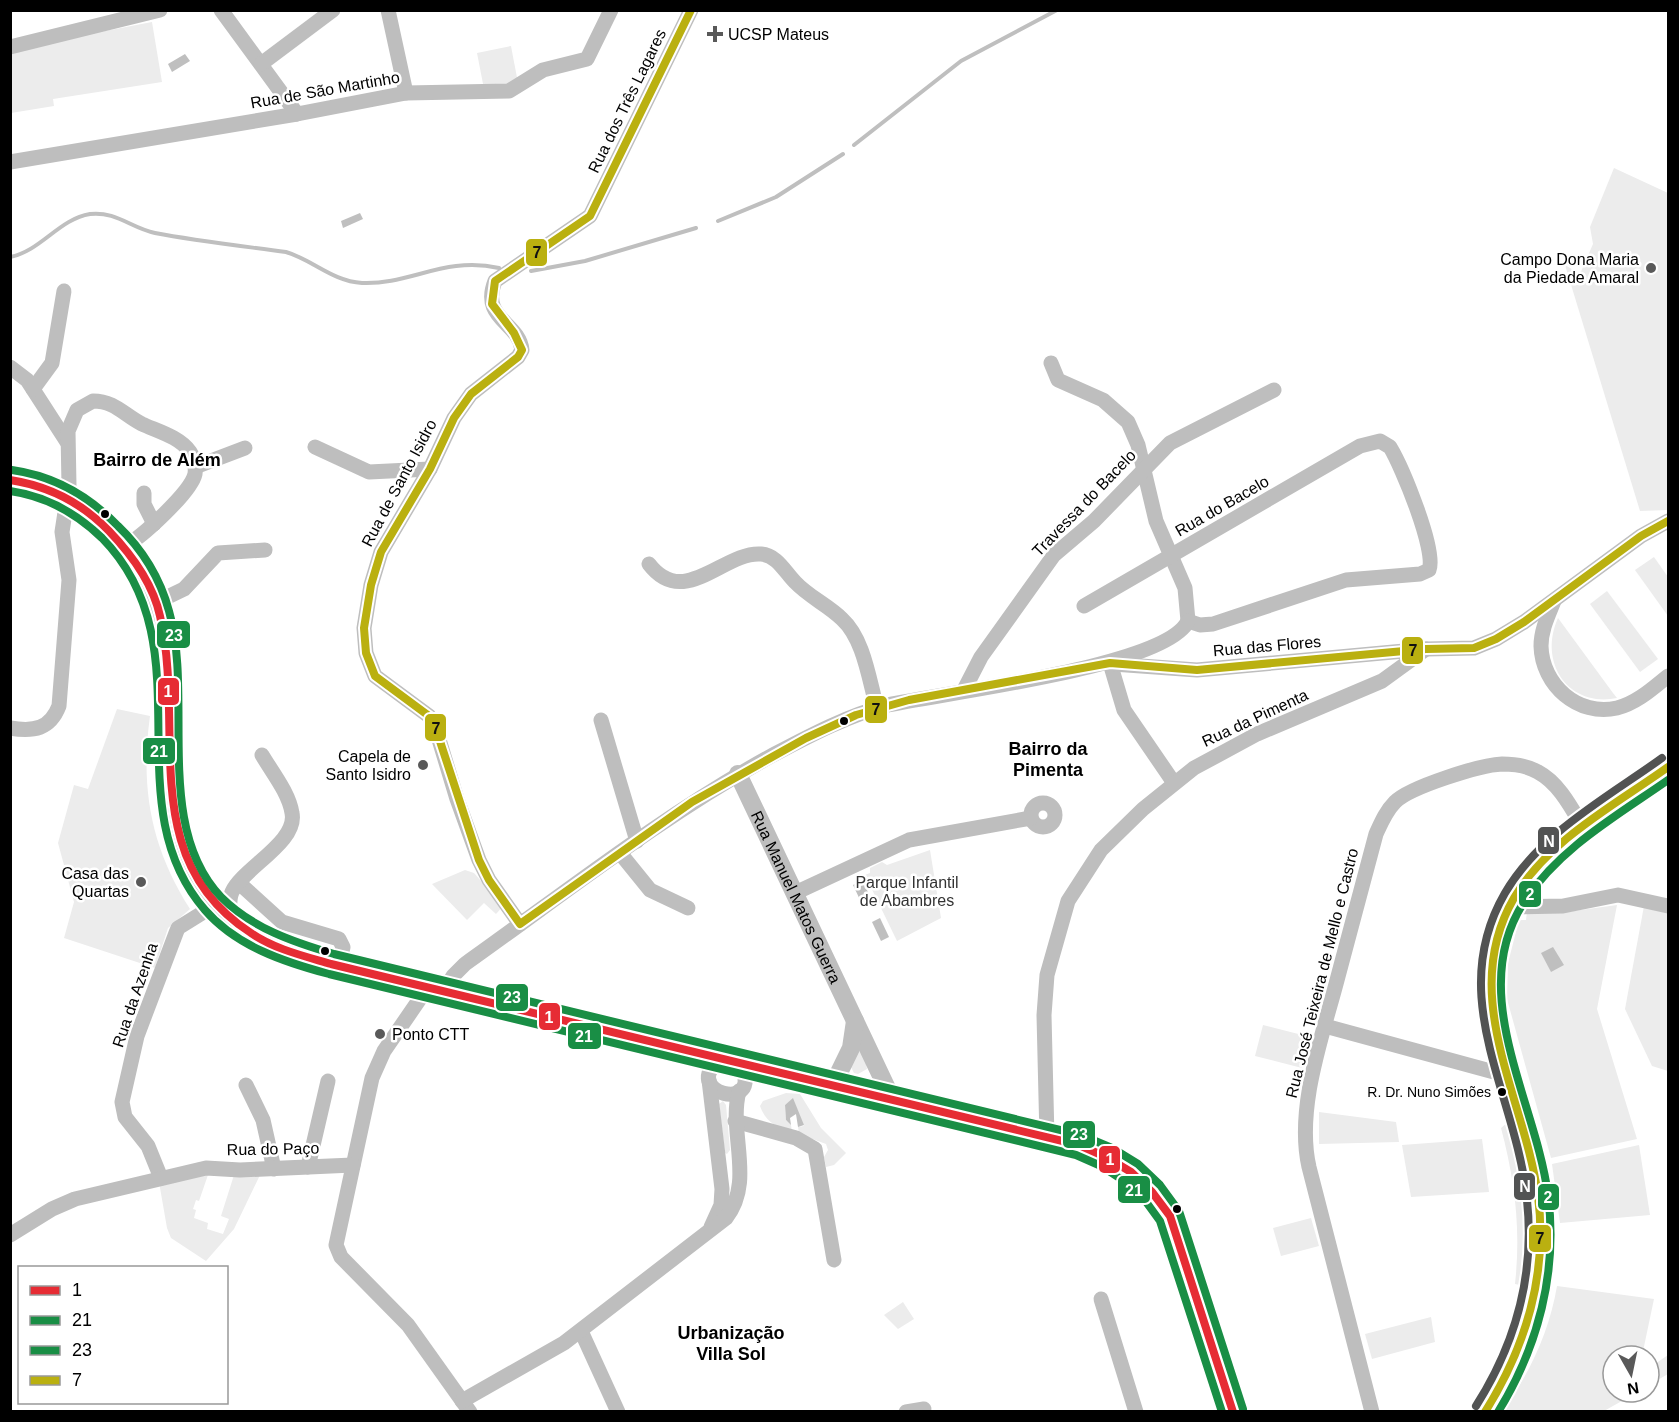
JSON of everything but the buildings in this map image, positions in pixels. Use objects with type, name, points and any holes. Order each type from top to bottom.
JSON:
[{"type":"main road","points":[[10,480],[33,484],[67,498],[92,514],[125,546],[145,579],[155,603],[166,655],[167,760],[173,818],[183,852],[216,905],[276,946],[339,965],[436,989],[729,1071],[833,1085],[1079,1145],[1110,1157],[1134,1174],[1160,1200],[1177,1236],[1233,1412]]},
{"type":"main road","points":[[1485,1412],[1504,1378],[1526,1328],[1536,1285],[1540,1251],[1538,1206],[1532,1165],[1505,1075],[1493,1014],[1492,975],[1497,940],[1509,907],[1542,862],[1668,767]]},
{"type":"street","points":[[221,10],[297,114]]},
{"type":"street","points":[[261,64],[333,10]]},
{"type":"street","points":[[388,10],[406,93]]},
{"type":"street","name":"Rua de São Martinho","points":[[10,162],[297,114],[406,93],[488,93],[516,88],[543,70],[587,59],[611,10]]},
{"type":"street","name":"Rua dos Três Lagares","points":[[596,208],[691,10]]},
{"type":"street","points":[[10,47],[153,12]]},
{"type":"street","name":"Rua de Santo Isidro","points":[[520,924],[486,876],[479,860],[457,799],[434,723],[425,713],[382,684],[369,666],[366,653],[365,616],[376,568],[389,536],[430,469],[454,418],[466,400],[518,357],[522,350],[521,342],[499,318],[493,307],[492,293],[495,281],[503,273],[582,223],[596,208]]},
{"type":"street","points":[[33,388],[52,363],[64,291]]},
{"type":"street","points":[[729,1071],[740,1188],[736,1203],[726,1218],[581,1331],[466,1406],[408,1325],[341,1257],[336,1248],[336,1239],[376,1068],[384,1051],[436,989],[461,967],[692,802],[738,774],[817,732],[877,708],[1110,663],[1168,639],[1181,631],[1188,621],[1186,593],[1152,507],[1144,467],[1133,432],[1120,413],[1103,400],[1064,384],[1054,375],[1051,363]]},
{"type":"street","points":[[10,367],[21,374],[33,388],[67,442]]},
{"type":"street","name":"Travessa do Bacelo","points":[[964,690],[984,652],[1054,555],[1097,517],[1144,467],[1170,443],[1274,390]]},
{"type":"street","points":[[10,728],[24,730],[44,727],[51,721],[59,705],[69,580],[62,532],[67,498],[67,442],[70,422],[80,407],[93,401],[104,402],[122,409],[138,421],[178,441],[190,452],[195,467],[189,485],[154,524],[125,546]]},
{"type":"street","name":"Rua do Bacelo","points":[[1084,606],[1360,446],[1380,441],[1386,443],[1394,453],[1423,526],[1431,564],[1426,572],[1356,578],[1221,622],[1206,625],[1188,621]]},
{"type":"street","points":[[315,447],[369,472],[430,469]]},
{"type":"street","points":[[195,467],[245,448]]},
{"type":"street","points":[[144,493],[144,504],[154,524]]},
{"type":"street","points":[[1426,649],[1458,650],[1480,646],[1504,634],[1554,602],[1641,536],[1668,521]]},
{"type":"street","points":[[155,603],[177,594],[190,584],[218,553],[265,550]]},
{"type":"street","points":[[649,564],[663,577],[684,580],[707,575],[752,554],[765,554],[775,559],[805,591],[847,624],[858,646],[877,708]]},
{"type":"street","points":[[1554,602],[1543,631],[1542,654],[1551,681],[1571,699],[1598,709],[1619,707],[1636,700],[1668,676]]},
{"type":"street","name":"Rua das Flores","points":[[1110,663],[1197,670],[1426,649]]},
{"type":"street","name":"Rua da Pimenta","points":[[1047,1138],[1044,1015],[1047,975],[1068,901],[1101,850],[1174,783],[1241,742],[1391,677],[1426,649]]},
{"type":"street","points":[[1110,663],[1124,710],[1174,783]]},
{"type":"street","points":[[601,720],[637,841]]},
{"type":"street","points":[[237,886],[218,893],[216,905],[230,900],[237,886],[285,837],[293,822],[290,804],[262,755]]},
{"type":"street","name":"Rua José Teixeira de Mello e Castro","points":[[1372,1412],[1304,1144],[1306,1112],[1325,1026],[1376,834],[1387,812],[1402,796],[1493,765],[1517,765],[1537,771],[1549,780],[1584,829]]},
{"type":"street","name":"Rua Manuel Matos Guerra","points":[[738,774],[892,1101]]},
{"type":"street","points":[[795,893],[909,840],[1031,818]]},
{"type":"street","points":[[620,853],[650,890],[688,908]]},
{"type":"street","points":[[237,886],[286,924],[339,939],[343,947],[339,965]]},
{"type":"street","points":[[1509,907],[1563,906],[1618,895],[1668,906]]},
{"type":"street","name":"Rua da Azenha","points":[[161,1178],[148,1146],[123,1114],[122,1095],[137,1036],[178,928],[216,905]]},
{"type":"street","points":[[833,1085],[852,1044],[855,1021]]},
{"type":"street","points":[[1325,1026],[1505,1075]]},
{"type":"street","points":[[707,1233],[721,1205],[720,1168],[729,1071]]},
{"type":"street","points":[[308,1167],[328,1081]]},
{"type":"street","points":[[246,1085],[263,1120],[274,1169]]},
{"type":"street","points":[[735,1121],[796,1138],[814,1149],[834,1260]]},
{"type":"street","name":"Rua do Paço","points":[[10,1235],[64,1203],[161,1178],[210,1168],[237,1170],[353,1165]]},
{"type":"street","points":[[720,1168],[730,1172],[739,1166]]},
{"type":"street","points":[[1101,1299],[1136,1412]]},
{"type":"street","points":[[581,1331],[618,1412]]},
{"type":"street","points":[[906,1412],[924,1409]]},
{"type":"green space","points":[[152,22],[162,82],[53,99],[54,106],[11,113],[11,49]]},
{"type":"green space","points":[[511,46],[518,83],[484,89],[477,53]]},
{"type":"green space","points":[[1614,168],[1668,193],[1668,510],[1640,511],[1565,265],[1580,274],[1593,244],[1590,227]]},
{"type":"green space","points":[[1654,557],[1668,577],[1668,616],[1635,570]]},
{"type":"green space","points":[[1607,591],[1658,659],[1640,672],[1590,604]]},
{"type":"green space","points":[[1558,618],[1617,698],[1600,699],[1584,696],[1572,689],[1562,678],[1555,665],[1552,650],[1553,634]]},
{"type":"green space","points":[[117,709],[150,716],[147,768],[152,817],[166,863],[190,909],[168,928],[155,968],[64,938],[74,902],[58,843],[74,785],[88,789]]},
{"type":"green space","name":"Parque Infantil de Abambres","points":[[930,850],[941,918],[897,941],[865,875],[870,873],[870,868],[882,862],[887,865]]},
{"type":"green space","points":[[465,870],[474,873],[503,906],[496,914],[484,903],[467,920],[432,884]]},
{"type":"green space","points":[[1617,905],[1597,1009],[1637,1139],[1551,1158],[1507,999],[1508,963],[1519,920],[1526,920],[1527,911],[1566,912]]},
{"type":"green space","points":[[1644,906],[1668,907],[1668,1071],[1652,1066],[1625,1009]]},
{"type":"green space","points":[[1263,1025],[1310,1037],[1302,1068],[1255,1056]]},
{"type":"green space","points":[[857,1047],[866,1062],[867,1069],[858,1074],[854,1073],[851,1067]]},
{"type":"green space","points":[[786,1093],[800,1094],[821,1128],[846,1153],[834,1165],[826,1167],[824,1157],[828,1150],[826,1144],[799,1134],[798,1127],[804,1126],[793,1099],[785,1105],[786,1120],[791,1125],[792,1132],[777,1126],[765,1117],[760,1106],[763,1101]]},
{"type":"green space","points":[[723,1101],[726,1105],[730,1150],[727,1154],[725,1153],[719,1104]]},
{"type":"green space","points":[[1319,1112],[1396,1122],[1399,1142],[1319,1144]]},
{"type":"green space","points":[[1508,1122],[1526,1203],[1528,1243],[1525,1286],[1515,1284],[1516,1205],[1501,1128]]},
{"type":"green space","points":[[1482,1139],[1489,1192],[1411,1197],[1402,1145]]},
{"type":"green space","points":[[1639,1145],[1650,1215],[1560,1223],[1552,1164]]},
{"type":"green space","points":[[209,1172],[199,1201],[196,1200],[193,1209],[196,1210],[194,1218],[208,1223],[207,1229],[223,1234],[229,1219],[221,1216],[234,1175],[260,1175],[234,1229],[206,1261],[171,1238],[167,1228],[159,1182]]},
{"type":"green space","points":[[1311,1218],[1319,1246],[1281,1256],[1273,1228]]},
{"type":"green space","points":[[1557,1286],[1654,1299],[1645,1344],[1601,1344],[1601,1404],[1617,1404],[1604,1411],[1503,1411],[1522,1382],[1544,1336]]},
{"type":"green space","points":[[903,1302],[914,1319],[898,1329],[884,1315]]},
{"type":"green space","points":[[1431,1317],[1435,1342],[1372,1359],[1365,1334]]},
{"type":"green space","points":[[1668,1355],[1668,1374],[1661,1378],[1661,1360]]},
{"type":"shaded area","points":[[185,54],[190,61],[172,72],[168,64]]},
{"type":"shaded area","points":[[360,213],[363,219],[343,228],[341,221]]},
{"type":"shaded area","points":[[862,880],[872,900],[862,904],[853,885]]},
{"type":"shaded area","points":[[880,918],[889,937],[881,941],[872,922]]},
{"type":"shaded area","points":[[1553,947],[1564,965],[1551,972],[1541,953]]},
{"type":"shaded area","points":[[793,1098],[804,1125],[798,1127],[796,1114],[790,1118],[791,1125],[786,1120],[785,1105]]},
{"type":"waterway","points":[[854,145],[961,61],[1057,10]]},
{"type":"waterway","points":[[718,221],[776,197],[843,154]]},
{"type":"waterway","points":[[10,257],[21,254],[79,217],[99,214],[116,217],[138,228],[155,233],[286,252],[341,278],[362,283],[396,280],[461,266],[479,265],[499,268]]},
{"type":"waterway","points":[[531,271],[585,261],[696,228]]},
{"type":"transit line","name":"7","points":[[691,10],[590,216],[495,281],[492,304],[514,333],[522,350],[518,357],[471,394],[454,418],[430,469],[381,552],[371,585],[364,628],[366,653],[375,676],[429,716],[434,723],[479,860],[489,880],[520,924],[692,802],[806,738],[856,715],[909,700],[1110,663],[1197,670],[1426,649],[1474,648],[1496,639],[1524,622],[1641,536],[1668,521]]},
{"type":"transit line","name":"23","points":[[12,470],[56,482],[95,505],[135,544],[155,576],[169,611],[176,645],[181,798],[188,835],[200,868],[221,897],[233,908],[274,933],[334,954],[1081,1135],[1112,1148],[1138,1164],[1160,1185],[1179,1211],[1243,1409]]},
{"type":"transit line","name":"1","points":[[10,480],[51,491],[88,512],[118,540],[147,581],[157,604],[167,659],[172,788],[178,829],[192,868],[215,902],[251,933],[279,948],[331,964],[1079,1145],[1106,1157],[1131,1172],[1152,1192],[1170,1216],[1233,1412]]},
{"type":"transit line","name":"21","points":[[10,491],[48,501],[82,521],[102,538],[133,581],[150,627],[157,675],[159,774],[164,822],[178,867],[205,910],[231,934],[278,958],[329,974],[1076,1155],[1101,1166],[1124,1181],[1144,1199],[1160,1221],[1222,1412]]},
{"type":"transit line","name":"N","points":[[1476,1406],[1502,1358],[1520,1308],[1525,1282],[1529,1228],[1521,1161],[1489,1046],[1483,1009],[1481,970],[1488,932],[1505,893],[1536,852],[1576,818],[1662,758]]},
{"type":"transit line","name":"7","points":[[1485,1412],[1512,1362],[1522,1335],[1531,1308],[1540,1253],[1538,1196],[1531,1159],[1500,1047],[1493,1010],[1492,972],[1498,935],[1514,898],[1545,858],[1584,825],[1668,767]]},
{"type":"transit line","name":"2","points":[[1498,1412],[1524,1362],[1534,1335],[1542,1308],[1550,1252],[1548,1195],[1541,1159],[1509,1047],[1503,1010],[1501,973],[1508,937],[1524,902],[1554,865],[1590,834],[1668,780]]},
{"type":"place","name":"UCSP Mateus","points":[[715,34]]},
{"type":"place","name":"Campo Dona Maria da Piedade Amaral","points":[[1651,268]]},
{"type":"place","name":"Capela de Santo Isidro","points":[[423,765]]},
{"type":"place","name":"Casa das Quartas","points":[[141,882]]},
{"type":"place","name":"Ponto CTT","points":[[380,1034]]},
{"type":"place","name":"R. Dr. Nuno Simões","points":[[1502,1092]]},
{"type":"district","name":"Bairro de Além","points":[[157,460]]},
{"type":"district","name":"Bairro da Pimenta","points":[[1048,759]]},
{"type":"district","name":"Urbanização Villa Sol","points":[[731,1343]]}]
